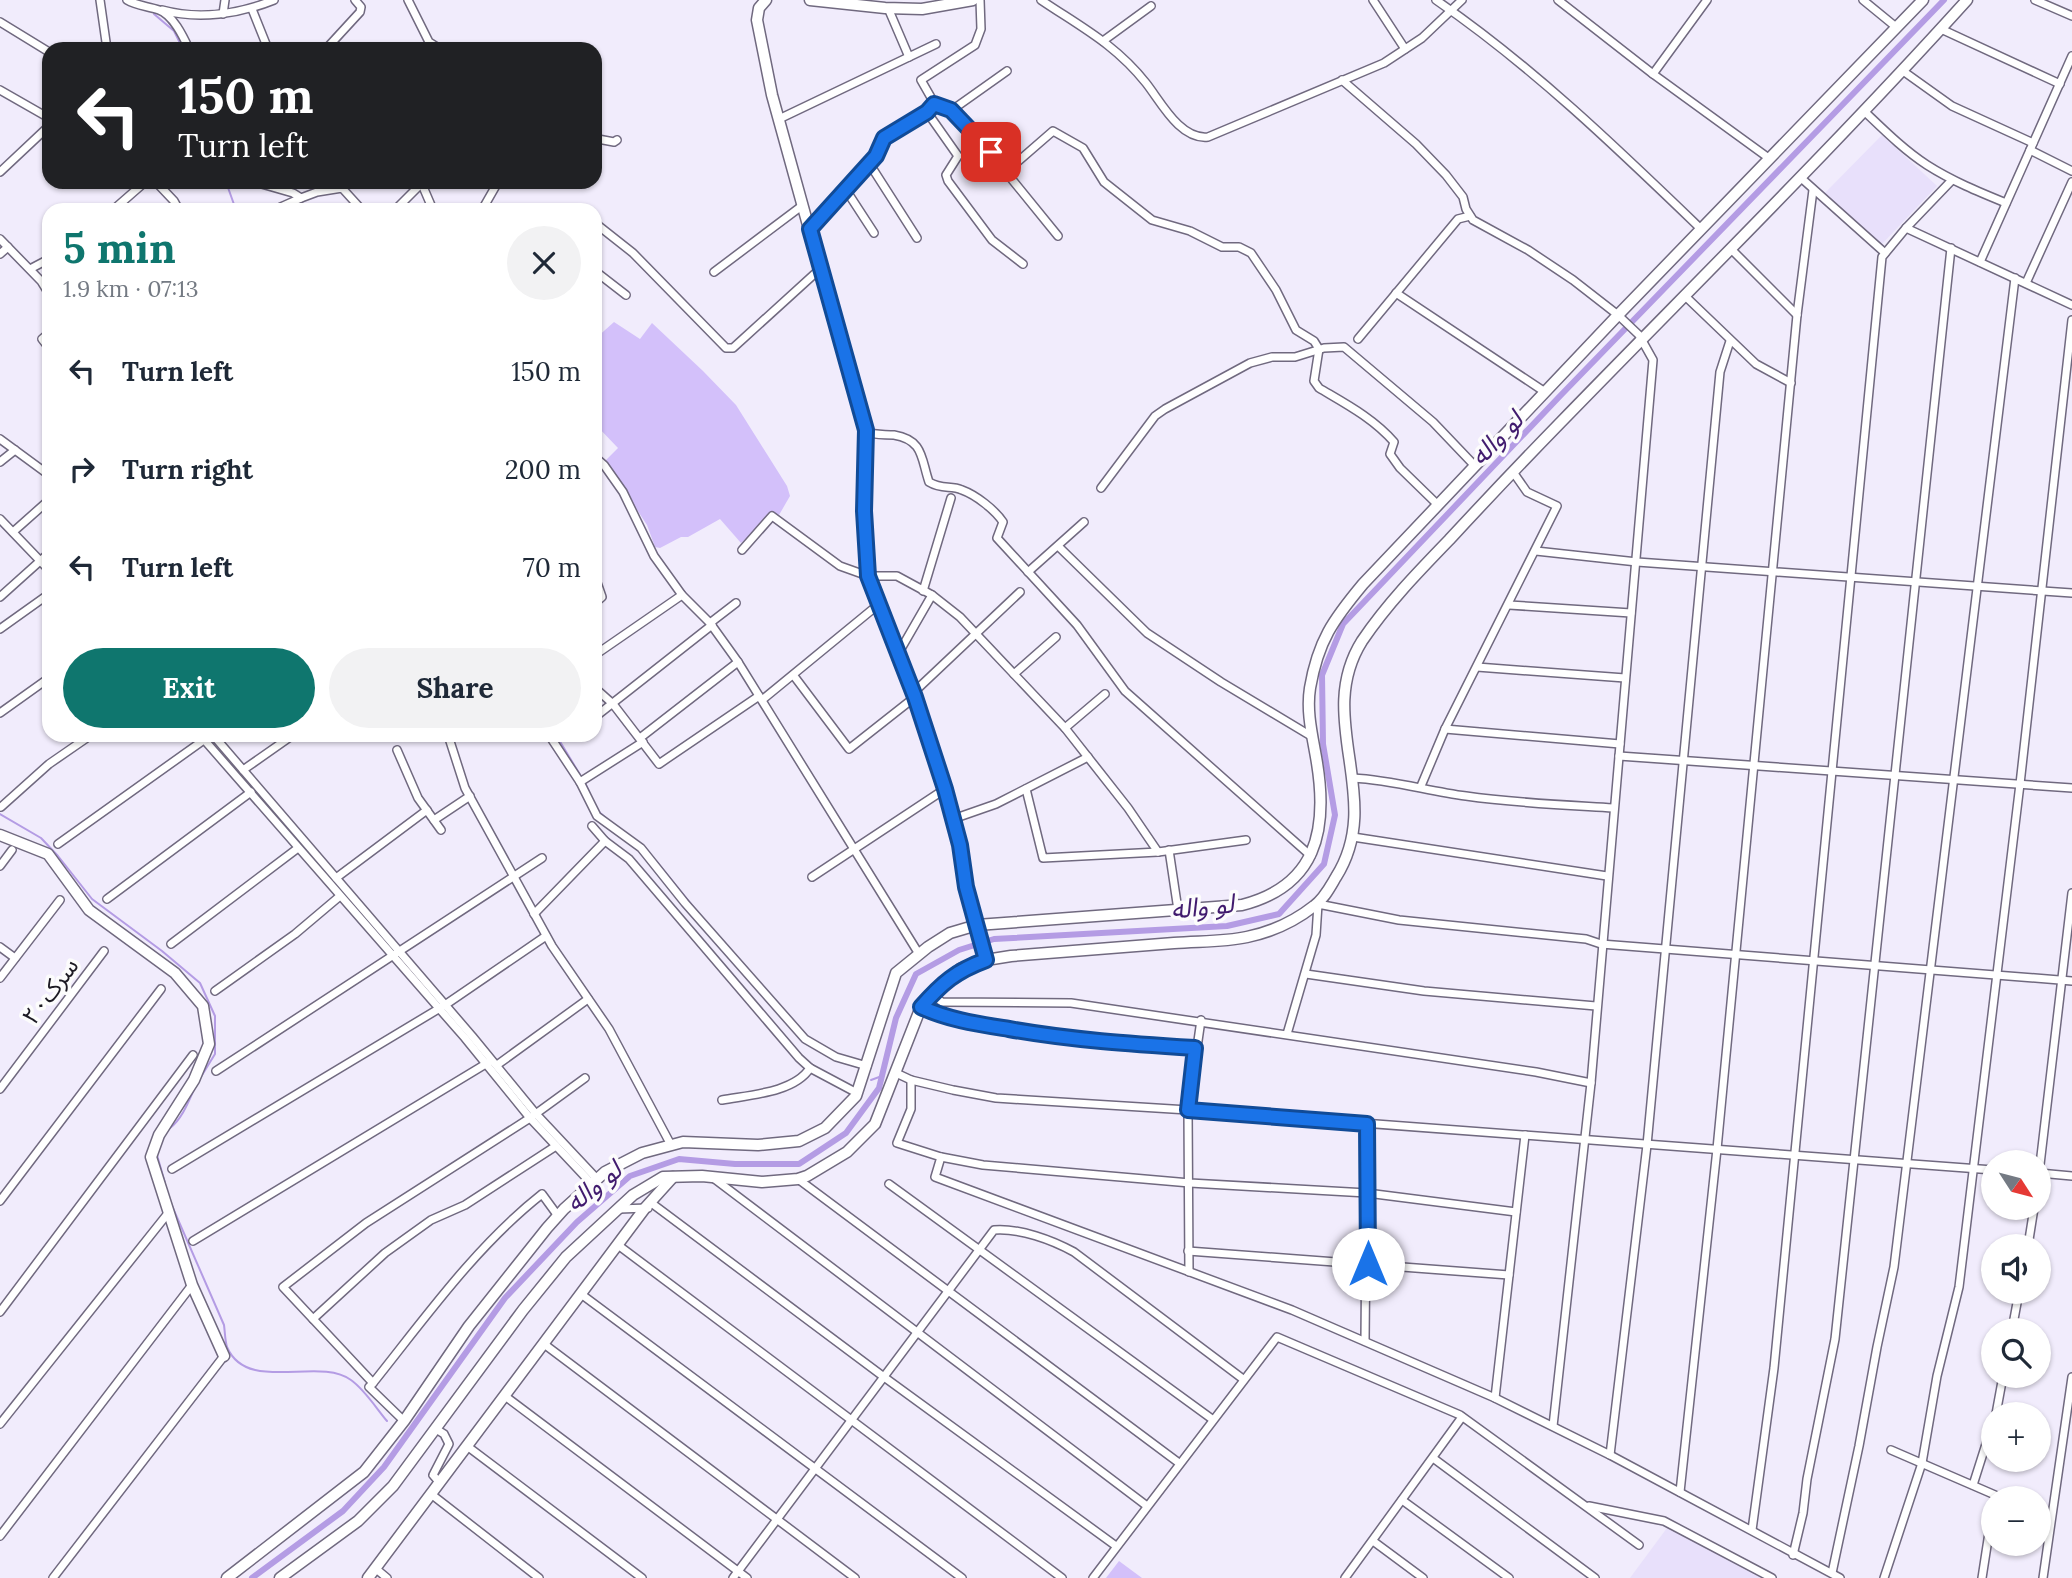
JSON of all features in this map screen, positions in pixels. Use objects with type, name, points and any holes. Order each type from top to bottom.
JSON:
[{"type":"street","points":[[100,0],[106,42]]},
{"type":"street","points":[[127,0],[135,5],[180,15],[223,14],[252,9],[274,0]]},
{"type":"street","points":[[223,14],[225,0]]},
{"type":"street","points":[[332,42],[360,12],[355,0]]},
{"type":"street","points":[[408,0],[429,42]]},
{"type":"street","points":[[766,0],[759,8],[757,20],[779,119],[866,430],[864,511],[868,576],[914,695],[945,789],[960,845],[966,887],[985,958]]},
{"type":"street","points":[[810,0],[922,9],[974,0]]},
{"type":"street","points":[[980,0],[981,29],[975,45],[921,80],[934,104],[951,110],[1007,171],[1058,236]]},
{"type":"street","points":[[1041,0],[1115,49],[1144,80],[1180,126],[1200,138],[1384,63],[1422,38],[1462,0]]},
{"type":"street","points":[[1373,0],[1405,49]]},
{"type":"street","points":[[1436,0],[1593,125],[1701,229]]},
{"type":"street","points":[[1558,0],[1653,74],[1770,159]]},
{"type":"street","points":[[1653,74],[1707,0]]},
{"type":"street","points":[[1863,0],[1896,27]]},
{"type":"street","points":[[227,1578],[364,1472],[404,1421],[469,1326],[558,1216],[605,1172],[642,1153],[683,1142],[758,1145],[799,1141],[825,1128],[857,1093],[896,973],[950,933],[1242,905],[1264,900],[1303,870],[1320,831],[1317,765],[1311,736],[1310,691],[1318,653],[1333,620],[1363,584],[1545,392],[1621,317],[1701,229],[1923,0]]},
{"type":"street","points":[[280,1578],[358,1521],[393,1486],[523,1310],[566,1257],[634,1195],[663,1177],[711,1177],[762,1182],[798,1179],[847,1153],[875,1124],[921,1007],[960,969],[985,958],[1248,937],[1286,925],[1318,904],[1341,869],[1353,838],[1356,813],[1343,712],[1345,680],[1350,663],[1387,606],[1641,337],[1731,249],[1903,71],[1967,0]]},
{"type":"street","points":[[2035,0],[2072,16]]},
{"type":"street","points":[[1103,41],[1151,6]]},
{"type":"street","points":[[888,8],[909,57]]},
{"type":"street","points":[[252,9],[265,42]]},
{"type":"street","points":[[162,10],[181,32],[186,42]]},
{"type":"street","points":[[0,22],[42,48]]},
{"type":"street","points":[[1941,29],[2060,84]]},
{"type":"street","points":[[779,119],[936,44]]},
{"type":"street","points":[[1980,262],[2072,56]]},
{"type":"street","points":[[951,110],[1007,71]]},
{"type":"street","points":[[1903,71],[1952,106],[2032,146],[2072,171]]},
{"type":"street","points":[[1342,80],[1416,144],[1446,175],[1463,197],[1473,220],[1528,250],[1621,317],[1641,337],[1653,360],[1591,1083],[1553,1426]]},
{"type":"street","points":[[0,90],[42,114]]},
{"type":"street","points":[[810,229],[876,156],[884,138],[927,112],[934,104]]},
{"type":"street","points":[[1864,111],[1905,149],[1952,180],[2006,203]]},
{"type":"street","points":[[927,112],[958,156],[946,176],[947,181],[992,240],[1023,264]]},
{"type":"street","points":[[1007,171],[1053,131],[1083,148],[1104,182],[1152,220],[1190,231],[1222,247],[1239,247],[1251,253],[1276,290],[1296,330],[1314,341],[1319,349],[1314,382],[1382,429],[1394,442],[1390,454],[1400,468],[1438,505]]},
{"type":"street","points":[[0,172],[42,133]]},
{"type":"street","points":[[602,140],[617,140]]},
{"type":"street","points":[[869,163],[917,238]]},
{"type":"street","points":[[1800,177],[1885,253]]},
{"type":"street","points":[[1752,1530],[1774,1368],[1882,257],[1952,180]]},
{"type":"street","points":[[2026,283],[2072,182]]},
{"type":"street","points":[[121,203],[137,189]]},
{"type":"street","points":[[162,189],[173,203]]},
{"type":"street","points":[[279,189],[300,198]]},
{"type":"street","points":[[290,203],[317,192],[336,189]]},
{"type":"street","points":[[343,189],[356,203]]},
{"type":"street","points":[[402,203],[414,189]]},
{"type":"street","points":[[846,190],[874,233]]},
{"type":"street","points":[[1680,1492],[1717,1149],[1797,316],[1813,190]]},
{"type":"street","points":[[714,272],[803,205]]},
{"type":"street","points":[[1358,339],[1458,219],[1470,216]]},
{"type":"street","points":[[1906,228],[2072,305]]},
{"type":"street","points":[[602,229],[633,253],[726,348],[733,348],[821,268]]},
{"type":"street","points":[[0,239],[42,285]]},
{"type":"street","points":[[0,254],[8,247]]},
{"type":"street","points":[[1793,1555],[1835,1339],[1951,248]]},
{"type":"street","points":[[1731,249],[1797,316]]},
{"type":"street","points":[[30,270],[42,263]]},
{"type":"street","points":[[602,276],[626,295]]},
{"type":"street","points":[[1832,1573],[1894,1267],[2015,278]]},
{"type":"street","points":[[1396,293],[1545,392]]},
{"type":"street","points":[[1684,295],[1756,364],[1791,383]]},
{"type":"street","points":[[1884,1578],[1922,1463],[1937,1377],[1959,1287],[1998,975],[2072,320]]},
{"type":"street","points":[[1610,1455],[1647,1145],[1720,372],[1730,341]]},
{"type":"street","points":[[1101,488],[1155,416],[1165,409],[1250,363],[1272,357],[1295,357],[1319,349],[1345,347],[1433,422],[1475,466]]},
{"type":"street","points":[[866,430],[872,434],[896,435],[909,440],[921,450],[929,482],[938,488],[961,489],[997,514],[1003,522],[997,538],[1077,625],[1125,691],[1311,856]]},
{"type":"street","points":[[0,439],[42,470]]},
{"type":"street","points":[[0,463],[15,450]]},
{"type":"street","points":[[602,463],[623,492],[654,556],[682,595],[711,624],[738,662],[919,954]]},
{"type":"street","points":[[1421,786],[1445,729],[1557,506],[1527,492],[1513,472]]},
{"type":"street","points":[[923,591],[951,498]]},
{"type":"street","points":[[13,532],[42,506]]},
{"type":"street","points":[[742,550],[772,516],[840,566],[868,576],[897,576],[932,595],[960,617],[1065,728],[1128,808],[1158,852]]},
{"type":"street","points":[[0,519],[40,560],[0,597]]},
{"type":"street","points":[[1028,572],[1084,522]]},
{"type":"street","points":[[1058,546],[1147,633],[1221,682],[1311,736]]},
{"type":"street","points":[[1536,551],[1637,562],[2072,593]]},
{"type":"street","points":[[794,676],[849,749],[914,695],[1020,592]]},
{"type":"street","points":[[602,650],[682,595]]},
{"type":"street","points":[[898,654],[932,595]]},
{"type":"street","points":[[0,629],[42,599]]},
{"type":"street","points":[[602,712],[737,603]]},
{"type":"street","points":[[602,694],[613,704],[659,764],[794,676],[879,604]]},
{"type":"street","points":[[1509,606],[1631,613]]},
{"type":"street","points":[[1014,674],[1056,637]]},
{"type":"street","points":[[580,782],[642,740],[738,662]]},
{"type":"street","points":[[1477,667],[1625,678]]},
{"type":"street","points":[[0,702],[2,711],[42,683]]},
{"type":"street","points":[[1065,728],[1105,694]]},
{"type":"street","points":[[1445,729],[1620,744]]},
{"type":"street","points":[[1,807],[50,764],[81,742]]},
{"type":"street","points":[[58,845],[199,742]]},
{"type":"street","points":[[212,742],[298,848],[395,953]]},
{"type":"street","points":[[213,742],[243,770],[336,878],[395,953],[492,1063],[556,1146],[594,1182]]},
{"type":"street","points":[[243,770],[283,742]]},
{"type":"street","points":[[451,742],[470,796],[546,936],[609,1029],[671,1145]]},
{"type":"street","points":[[557,742],[597,816],[641,848],[685,903],[805,1039],[836,1057],[867,1066]]},
{"type":"street","points":[[397,750],[418,798],[441,830]]},
{"type":"street","points":[[1619,756],[2072,788]]},
{"type":"street","points":[[953,819],[996,804],[1088,757]]},
{"type":"street","points":[[1353,778],[1421,786],[1464,796],[1613,808]]},
{"type":"street","points":[[812,877],[945,789]]},
{"type":"street","points":[[1026,789],[1044,858],[1158,852],[1246,840]]},
{"type":"street","points":[[107,899],[251,792]]},
{"type":"street","points":[[434,820],[470,796]]},
{"type":"street","points":[[336,878],[427,810]]},
{"type":"street","points":[[592,826],[605,841],[629,859],[799,1058],[810,1068],[857,1093]]},
{"type":"street","points":[[0,835],[48,854],[89,910],[175,973],[203,1006],[208,1044],[194,1080],[159,1135],[151,1157],[192,1285],[224,1356],[53,1578]]},
{"type":"street","points":[[1353,838],[1607,876]]},
{"type":"street","points":[[534,914],[605,841]]},
{"type":"street","points":[[171,944],[298,848]]},
{"type":"street","points":[[0,866],[12,850]]},
{"type":"street","points":[[1169,850],[1178,910]]},
{"type":"street","points":[[216,1071],[542,858]]},
{"type":"street","points":[[2072,893],[2039,1174],[2072,1176]]},
{"type":"street","points":[[215,991],[295,934],[340,896]]},
{"type":"street","points":[[0,978],[60,900]]},
{"type":"street","points":[[1318,904],[1399,920],[1586,939],[1601,944],[2072,981]]},
{"type":"street","points":[[1287,1034],[1317,935],[1318,904]]},
{"type":"street","points":[[172,1169],[441,1007],[546,936]]},
{"type":"street","points":[[0,947],[15,958]]},
{"type":"street","name":"سرک۲۰","points":[[0,1089],[104,951]]},
{"type":"street","points":[[1306,974],[1424,991],[1596,1006]]},
{"type":"street","points":[[0,1201],[161,989]]},
{"type":"street","points":[[932,994],[942,1002],[1071,1003],[1201,1020],[1591,1083]]},
{"type":"street","points":[[193,1241],[492,1063],[588,999]]},
{"type":"street","points":[[921,1007],[960,1021],[1063,1038],[1195,1048]]},
{"type":"street","points":[[1189,1272],[1188,1110],[1201,1020]]},
{"type":"street","points":[[0,1312],[193,1055]]},
{"type":"street","points":[[722,1100],[787,1086],[807,1074],[810,1068]]},
{"type":"street","points":[[896,1073],[911,1080],[996,1098],[1981,1169]]},
{"type":"street","points":[[373,1383],[283,1287],[366,1223],[426,1187],[585,1078]]},
{"type":"street","points":[[911,1080],[911,1109],[897,1143],[941,1157],[983,1165],[1190,1183],[1367,1193],[1516,1212]]},
{"type":"street","points":[[533,1116],[594,1182]]},
{"type":"street","points":[[1365,1341],[1368,1264],[1367,1124]]},
{"type":"street","points":[[1495,1398],[1525,1135]]},
{"type":"street","points":[[313,1319],[386,1253],[431,1220],[465,1205],[556,1146]]},
{"type":"street","points":[[941,1157],[935,1177],[1292,1310],[1495,1398],[1610,1455],[1840,1578]]},
{"type":"street","points":[[368,1578],[618,1245],[673,1177]]},
{"type":"street","points":[[711,1177],[1147,1506]]},
{"type":"street","points":[[798,1179],[1179,1463]]},
{"type":"street","points":[[889,1184],[1212,1419]]},
{"type":"street","points":[[404,1421],[369,1387],[431,1310],[512,1218],[542,1194],[558,1216]]},
{"type":"street","points":[[619,1209],[650,1206],[1116,1546]]},
{"type":"street","points":[[0,1424],[169,1212]]},
{"type":"street","points":[[735,1574],[995,1230],[1061,1245],[1074,1252],[1243,1379]]},
{"type":"street","points":[[618,1245],[1062,1578]]},
{"type":"street","points":[[1188,1251],[1509,1275]]},
{"type":"street","points":[[0,1536],[192,1285]]},
{"type":"street","points":[[581,1294],[962,1578]]},
{"type":"street","points":[[1093,1578],[1274,1338],[1280,1337],[1462,1416],[1639,1545]]},
{"type":"street","points":[[544,1344],[855,1578]]},
{"type":"street","points":[[2043,1578],[2072,1377]]},
{"type":"street","points":[[505,1396],[735,1574],[747,1578]]},
{"type":"street","points":[[1345,1578],[1462,1416]]},
{"type":"street","points":[[436,1429],[444,1434],[449,1444],[433,1475],[439,1482]]},
{"type":"street","points":[[467,1446],[642,1578]]},
{"type":"street","points":[[1891,1450],[1981,1489]]},
{"type":"street","points":[[1433,1458],[1595,1578]]},
{"type":"street","points":[[1973,1485],[1981,1460]]},
{"type":"street","points":[[430,1494],[539,1578]]},
{"type":"street","points":[[1402,1500],[1509,1578]]},
{"type":"street","points":[[1585,1505],[1664,1521],[1773,1578]]},
{"type":"street","points":[[1373,1541],[1423,1578]]},
{"type":"street","points":[[1983,1578],[1986,1556]]},
{"type":"street","points":[[375,1569],[387,1578]]},
{"type":"shaded area","points":[[1882,135],[1937,186],[1881,245],[1824,194]]},
{"type":"shaded area","points":[[614,322],[640,339],[652,323],[703,371],[736,405],[787,486],[790,496],[779,515],[770,512],[759,527],[741,543],[720,519],[688,537],[681,537],[660,548],[655,547],[647,525],[605,461],[618,448],[602,431],[602,333]]},
{"type":"shaded area","points":[[1667,1528],[1768,1578],[1630,1578]]},
{"type":"shaded area","points":[[1119,1561],[1142,1578],[1106,1578]]},
{"type":"waterway","name":"لو واله","points":[[252,1578],[343,1511],[384,1467],[505,1298],[577,1222],[630,1176],[679,1159],[735,1164],[799,1164],[846,1133],[879,1088],[896,1018],[916,974],[959,950],[994,939],[1227,926],[1279,914],[1324,864],[1335,815],[1323,744],[1322,675],[1343,624],[1944,0]]},
{"type":"waterway","points":[[154,14],[174,31],[180,42]]},
{"type":"waterway","points":[[228,189],[234,203]]},
{"type":"waterway","points":[[560,742],[582,778]]},
{"type":"waterway","points":[[585,783],[590,794]]},
{"type":"waterway","points":[[598,811],[607,819]]},
{"type":"waterway","points":[[0,814],[41,838],[92,899],[200,983],[215,1016],[215,1054],[199,1080]]},
{"type":"waterway","points":[[656,861],[699,914]]},
{"type":"waterway","points":[[871,1080],[882,1076]]},
{"type":"waterway","points":[[170,1128],[182,1114],[196,1085]]},
{"type":"waterway","points":[[157,1155],[165,1183]]},
{"type":"waterway","points":[[169,1199],[224,1325],[227,1347],[237,1361],[250,1369],[267,1372],[321,1371],[337,1374],[356,1384],[387,1421]]},
{"type":"route","points":[[991,152],[951,110],[934,104],[927,112],[884,138],[876,156],[810,229],[866,430],[864,511],[868,576],[915,697],[945,789],[960,845],[966,887],[986,960],[960,969],[937,988],[921,1007],[960,1021],[1063,1038],[1195,1048],[1188,1110],[1367,1124],[1368,1264]]}]
